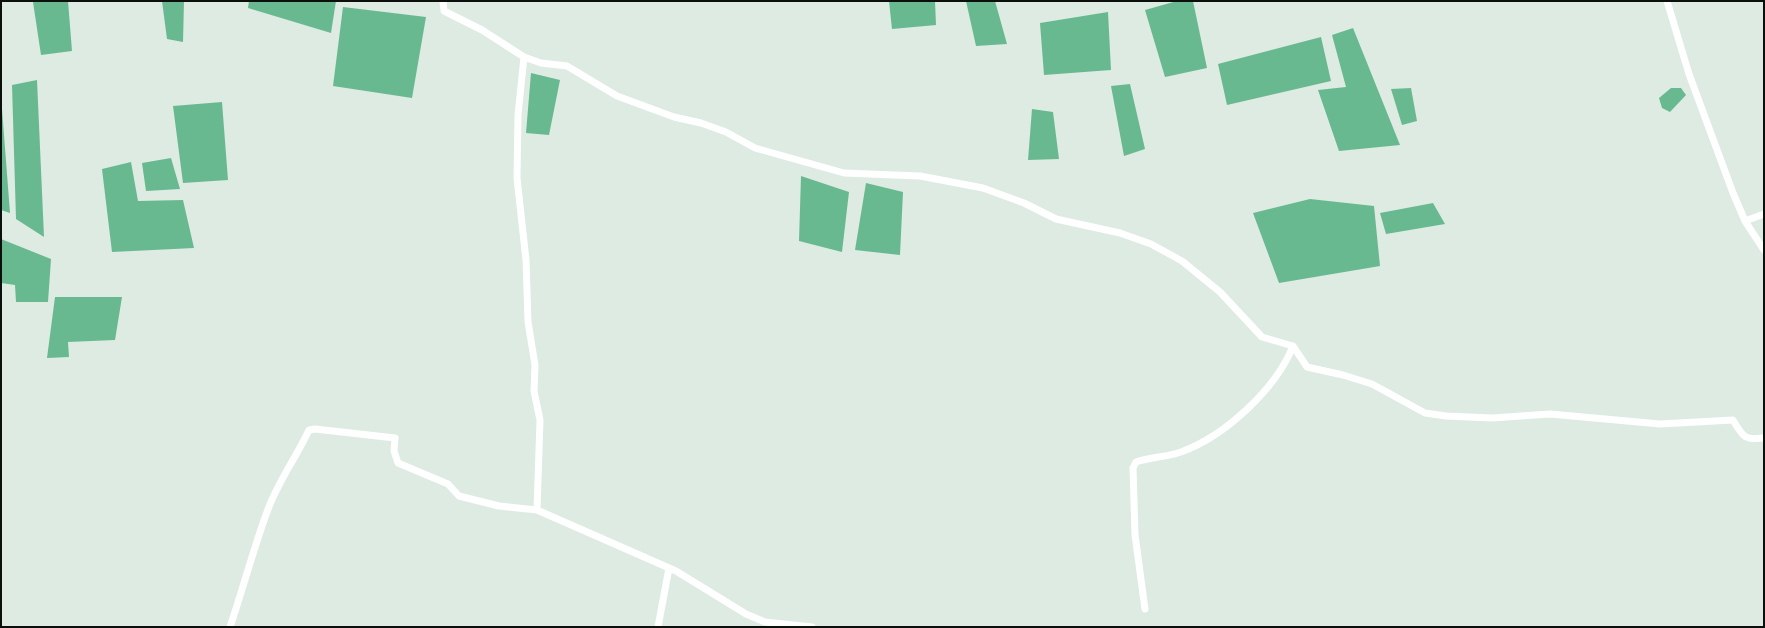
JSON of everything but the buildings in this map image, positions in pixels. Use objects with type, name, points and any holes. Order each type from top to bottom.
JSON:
[{"type":"street","points":[[443,1],[444,10],[482,30],[524,57],[541,63],[567,66],[617,96],[674,117],[701,123],[726,132],[755,148],[844,173],[920,176],[983,188],[1024,203],[1056,219],[1135,238],[1182,261],[1220,292],[1244,320],[1262,337],[1293,346],[1307,367],[1334,372],[1372,384],[1425,412],[1446,416],[1492,418],[1550,414],[1660,424],[1733,420],[1742,436],[1751,439],[1764,438]]},
{"type":"street","points":[[1667,1],[1689,74],[1745,221],[1764,250]]},
{"type":"street","points":[[524,57],[518,115],[517,178],[526,260],[528,322],[535,365],[534,390],[540,420],[537,510]]},
{"type":"street","points":[[1745,221],[1764,214]]},
{"type":"street","points":[[1145,609],[1133,510],[1133,468],[1136,462],[1179,453],[1223,429],[1253,404],[1283,367],[1293,346]]},
{"type":"street","points":[[230,627],[267,512],[280,483],[294,462],[309,430],[351,432],[395,438],[394,451],[398,463],[448,484],[459,496],[499,506],[537,510],[669,568],[746,614],[765,622],[812,627]]},
{"type":"street","points":[[658,627],[669,568]]},
{"type":"shaded area","points":[[68,1],[72,51],[41,55],[33,2]]},
{"type":"shaded area","points":[[162,1],[184,1],[183,42],[167,39]]},
{"type":"shaded area","points":[[249,1],[336,1],[331,33],[248,8]]},
{"type":"shaded area","points":[[889,1],[935,1],[936,25],[892,29]]},
{"type":"shaded area","points":[[966,1],[995,1],[1007,44],[976,46]]},
{"type":"shaded area","points":[[1177,1],[1193,1],[1207,68],[1165,77],[1145,10]]},
{"type":"shaded area","points":[[343,7],[426,17],[412,98],[333,86]]},
{"type":"shaded area","points":[[1108,12],[1111,70],[1044,75],[1040,23]]},
{"type":"shaded area","points":[[1353,28],[1400,145],[1339,151],[1318,90],[1346,87],[1332,35]]},
{"type":"shaded area","points":[[1321,37],[1331,81],[1227,105],[1218,64]]},
{"type":"shaded area","points":[[531,73],[560,80],[549,135],[526,133]]},
{"type":"shaded area","points":[[37,80],[44,237],[16,219],[12,85]]},
{"type":"shaded area","points":[[1130,84],[1145,149],[1124,156],[1111,86]]},
{"type":"shaded area","points":[[1411,88],[1417,121],[1402,125],[1391,89]]},
{"type":"shaded area","points":[[1671,88],[1681,88],[1686,95],[1670,112],[1662,108],[1659,98]]},
{"type":"shaded area","points":[[1,96],[10,213],[1,210]]},
{"type":"shaded area","points":[[222,102],[228,180],[183,183],[173,106]]},
{"type":"shaded area","points":[[1032,109],[1053,112],[1059,159],[1028,160]]},
{"type":"shaded area","points":[[171,158],[180,189],[146,191],[142,163]]},
{"type":"shaded area","points":[[131,162],[138,201],[183,200],[194,248],[112,252],[102,169]]},
{"type":"shaded area","points":[[801,176],[849,192],[842,252],[799,241]]},
{"type":"shaded area","points":[[866,183],[903,192],[900,255],[855,250]]},
{"type":"shaded area","points":[[1310,199],[1374,206],[1380,266],[1279,283],[1253,213]]},
{"type":"shaded area","points":[[1433,203],[1445,224],[1386,234],[1380,213]]},
{"type":"shaded area","points":[[1,239],[51,259],[48,302],[16,302],[15,285],[1,283]]},
{"type":"shaded area","points":[[55,297],[122,297],[115,340],[68,342],[69,357],[47,358]]}]
